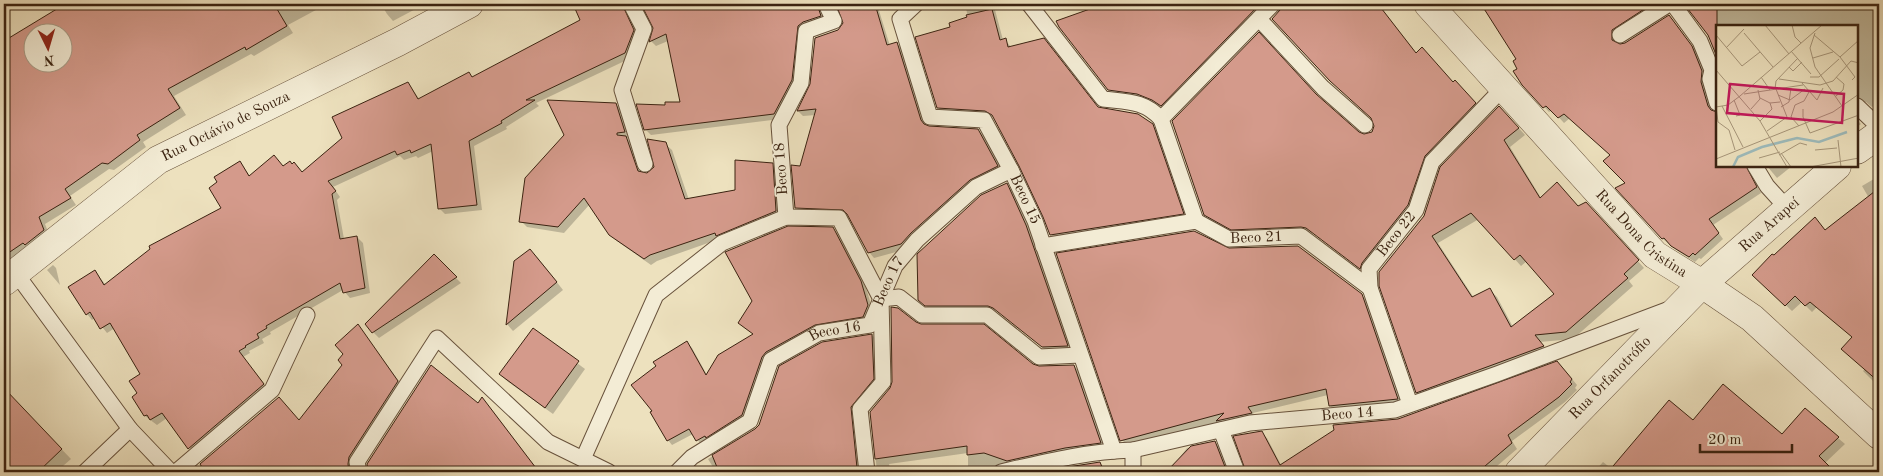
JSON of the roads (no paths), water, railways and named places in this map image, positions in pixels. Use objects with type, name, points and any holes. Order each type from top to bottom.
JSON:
[{"type":"street","name":"Rua Octávio de Souza","points":[[9,277],[158,160],[398,42],[470,4]]},
{"type":"street","name":"Rua Dona Cristina","points":[[1428,4],[1655,255],[1752,318],[1879,435]]},
{"type":"street","points":[[1858,149],[1879,134]]},
{"type":"street","name":"Rua Arapeí","points":[[1702,284],[1835,168]]},
{"type":"street","name":"Rua Orfanotrófio","points":[[1519,472],[1702,284]]},
{"type":"lane","points":[[631,4],[644,29],[622,90],[644,164]]},
{"type":"lane","name":"Beco 18","points":[[826,4],[834,21],[806,31],[801,83],[779,125],[786,217],[839,218],[881,299]]},
{"type":"lane","name":"Beco 15","points":[[916,4],[900,19],[930,117],[984,120],[1011,170],[1035,221],[1114,450]]},
{"type":"lane","points":[[1029,4],[1103,99],[1139,103],[1152,109],[1161,119],[1196,221],[1043,246]]},
{"type":"lane","points":[[1161,119],[1273,4]]},
{"type":"lane","points":[[1620,35],[1669,4]]},
{"type":"lane","points":[[1673,4],[1700,41],[1712,70],[1710,79],[1716,100]]},
{"type":"lane","points":[[1259,19],[1323,88],[1365,125]]},
{"type":"lane","name":"Beco 22","points":[[1410,404],[1370,288],[1369,269],[1416,210],[1432,162],[1504,87]]},
{"type":"lane","points":[[1858,107],[1879,127]]},
{"type":"lane","points":[[1756,168],[1767,186],[1787,208]]},
{"type":"lane","name":"Beco 17","points":[[867,472],[860,409],[883,382],[881,299],[895,266],[917,240],[976,187],[1011,170]]},
{"type":"lane","points":[[583,459],[656,295],[722,243],[786,217]]},
{"type":"lane","name":"Beco 21","points":[[1196,221],[1229,239],[1301,236],[1370,288]]},
{"type":"lane","points":[[9,277],[130,428],[171,472]]},
{"type":"lane","points":[[881,299],[899,296],[922,315],[987,315],[1039,357],[1080,355]]},
{"type":"lane","name":"Beco 16","points":[[677,472],[692,457],[750,421],[771,360],[819,333],[870,325],[881,299]]},
{"type":"lane","name":"Beco 14","points":[[1001,472],[1114,450],[1133,450],[1250,423],[1395,410],[1497,374],[1682,304]]},
{"type":"lane","points":[[176,472],[272,390],[307,315]]},
{"type":"lane","points":[[358,472],[357,462],[437,338],[548,442],[609,472]]},
{"type":"lane","points":[[85,472],[130,428]]},
{"type":"lane","points":[[1221,430],[1237,472]]},
{"type":"lane","points":[[1133,450],[1133,472]]}]
